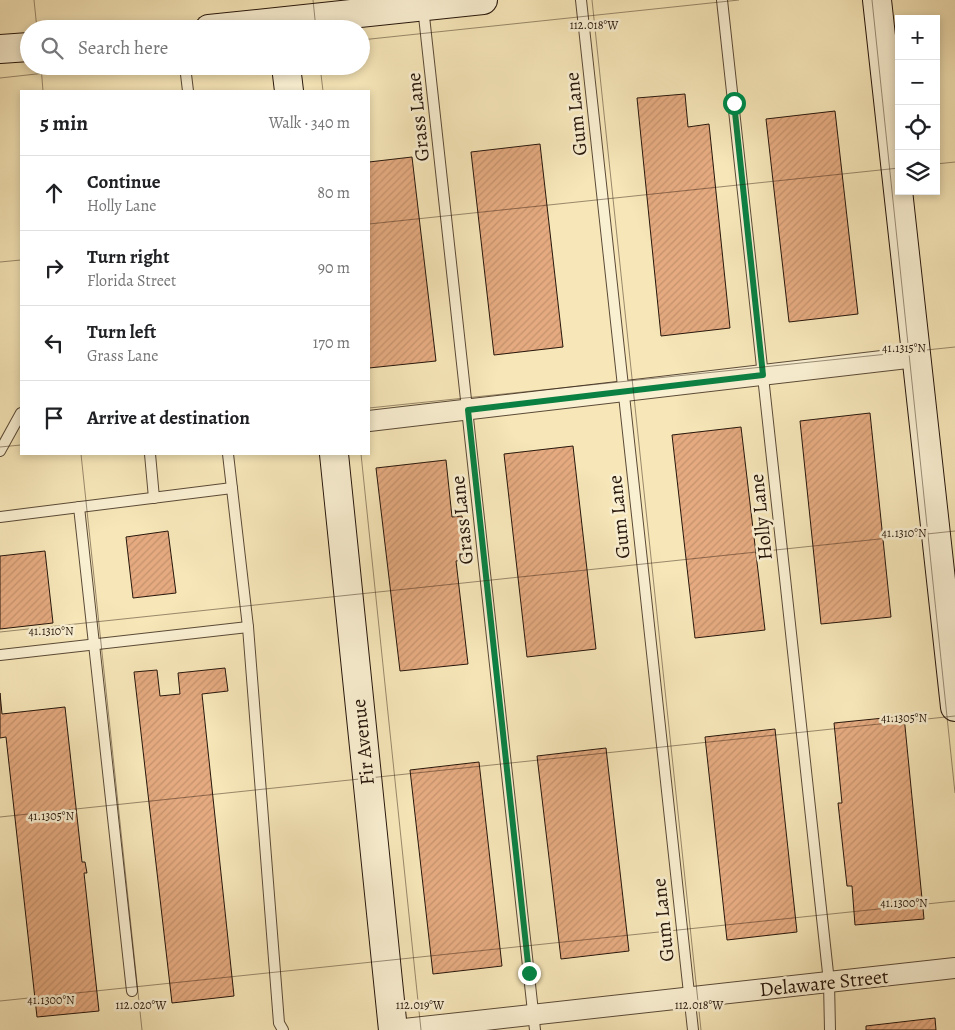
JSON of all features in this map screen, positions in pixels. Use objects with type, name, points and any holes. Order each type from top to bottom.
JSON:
[{"type":"street","points":[[319,20],[483,0]]},
{"type":"street","points":[[877,0],[955,707]]},
{"type":"street","points":[[0,49],[20,48]]},
{"type":"street","points":[[287,75],[289,90]]},
{"type":"street","points":[[370,421],[916,357]]},
{"type":"street","name":"Fir Avenue","points":[[334,455],[394,1030]]},
{"type":"street","name":"Delaware Street","points":[[394,1030],[534,1022],[689,998],[955,968]]},
{"type":"lane","name":"Gum Lane","points":[[581,0],[693,1030]]},
{"type":"lane","name":"Holly Lane","points":[[722,0],[829,982],[830,1030]]},
{"type":"lane","name":"Grass Lane","points":[[423,6],[534,1022]]},
{"type":"lane","points":[[187,75],[188,90]]},
{"type":"lane","points":[[0,451],[20,415]]},
{"type":"lane","points":[[150,455],[154,498]]},
{"type":"lane","points":[[228,455],[248,626],[279,1022],[283,1030]]},
{"type":"lane","points":[[0,517],[232,488]]},
{"type":"lane","points":[[79,507],[132,991]]},
{"type":"lane","points":[[0,655],[248,626]]},
{"type":"building","points":[[685,94],[688,127],[709,124],[730,328],[661,336],[637,98]]},
{"type":"building","points":[[835,111],[858,314],[789,322],[766,119]]},
{"type":"building","points":[[540,144],[563,347],[494,355],[471,152]]},
{"type":"building","points":[[412,157],[436,361],[370,368],[370,162]]},
{"type":"building","points":[[870,413],[891,617],[821,624],[800,421]]},
{"type":"building","points":[[741,427],[765,630],[695,638],[672,435]]},
{"type":"building","points":[[573,446],[596,649],[527,657],[504,454]]},
{"type":"building","points":[[446,460],[452,517],[462,516],[467,559],[456,561],[468,664],[400,671],[376,468]]},
{"type":"building","points":[[168,531],[176,593],[133,598],[126,537]]},
{"type":"building","points":[[45,551],[53,623],[0,629],[0,556]]},
{"type":"building","points":[[225,668],[228,691],[202,694],[234,996],[172,1003],[134,672],[157,670],[160,696],[180,694],[178,673]]},
{"type":"building","points":[[0,693],[2,714],[65,707],[82,862],[85,862],[87,873],[84,873],[99,1011],[37,1017],[6,737],[0,738]]},
{"type":"building","points":[[904,716],[924,919],[855,925],[852,886],[847,886],[838,803],[842,803],[834,723]]},
{"type":"building","points":[[775,729],[797,932],[727,940],[705,737]]},
{"type":"building","points":[[606,748],[629,951],[561,959],[537,756]]},
{"type":"building","points":[[479,762],[502,966],[433,974],[410,770]]},
{"type":"building","points":[[935,1018],[936,1030],[866,1030],[866,1026]]},
{"type":"route","points":[[529,973],[468,410],[763,375],[734,103]]}]
